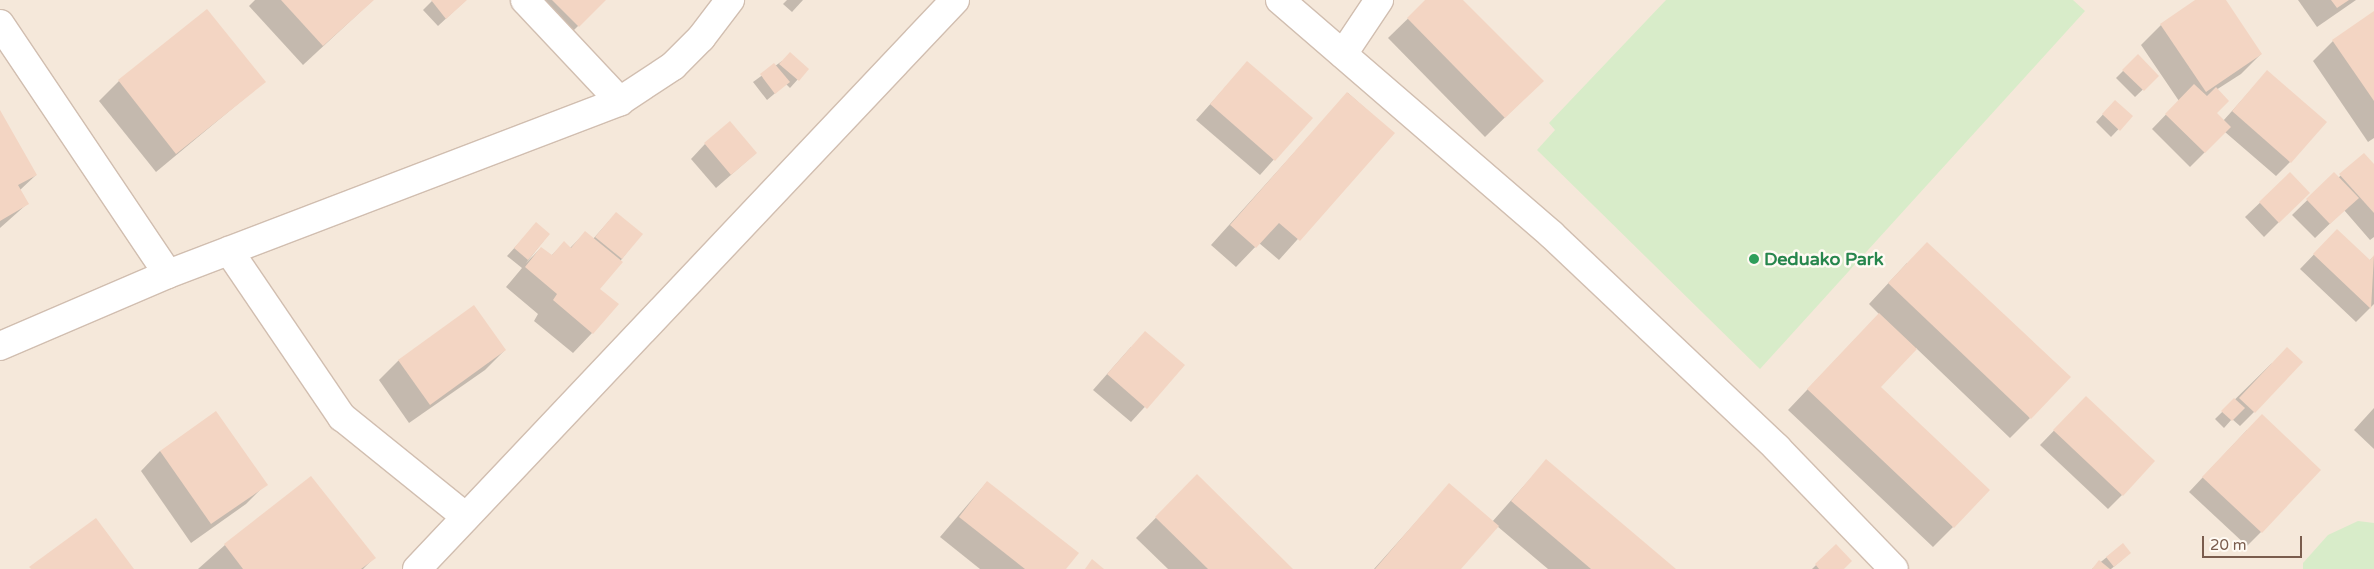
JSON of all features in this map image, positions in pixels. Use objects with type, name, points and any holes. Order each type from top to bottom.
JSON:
[{"type":"street","points":[[524,0],[620,101]]},
{"type":"street","points":[[0,346],[168,274],[620,101],[673,66],[701,38],[730,0]]},
{"type":"street","points":[[417,569],[955,0]]},
{"type":"street","points":[[1280,0],[1559,242],[1777,448],[1894,569]]},
{"type":"street","points":[[1342,54],[1379,0]]},
{"type":"street","points":[[0,24],[9,51],[168,274]]},
{"type":"street","points":[[229,251],[342,417],[466,517]]},
{"type":"shaded area","points":[[0,0],[2374,0],[2374,569],[0,569]]},
{"type":"green space","name":"Deduako Park","points":[[1666,0],[2073,0],[2085,11],[1760,369],[1537,150],[1555,130],[1549,123]]},
{"type":"green space","points":[[2358,521],[2374,523],[2374,569],[2303,569],[2303,563],[2328,535]]},
{"type":"building","points":[[281,0],[374,0],[323,46]]},
{"type":"building","points":[[431,0],[467,0],[446,19]]},
{"type":"building","points":[[552,0],[606,0],[579,27]]},
{"type":"building","points":[[1425,0],[1463,0],[1544,81],[1505,118],[1407,18]]},
{"type":"building","points":[[2195,0],[2226,0],[2262,54],[2206,92],[2160,24]]},
{"type":"building","points":[[2331,0],[2349,0],[2337,8]]},
{"type":"building","points":[[207,9],[266,82],[176,154],[118,80]]},
{"type":"building","points":[[2374,11],[2374,101],[2332,40]]},
{"type":"building","points":[[790,52],[809,69],[799,81],[779,64]]},
{"type":"building","points":[[2138,54],[2159,76],[2144,91],[2122,70]]},
{"type":"building","points":[[1247,61],[1313,118],[1275,161],[1210,104]]},
{"type":"building","points":[[774,63],[790,82],[775,94],[760,74]]},
{"type":"building","points":[[2267,70],[2327,122],[2291,163],[2232,111]]},
{"type":"building","points":[[2194,84],[2207,96],[2216,87],[2229,101],[2217,113],[2231,127],[2205,153],[2165,114]]},
{"type":"building","points":[[1347,92],[1395,133],[1300,241],[1279,223],[1256,248],[1230,225]]},
{"type":"building","points":[[2115,100],[2133,116],[2120,131],[2102,114]]},
{"type":"building","points":[[0,110],[37,175],[18,185],[29,204],[0,221]]},
{"type":"building","points":[[730,121],[757,153],[731,175],[704,143]]},
{"type":"building","points":[[2364,153],[2374,164],[2374,213],[2339,174]]},
{"type":"building","points":[[2290,172],[2310,193],[2279,223],[2259,202]]},
{"type":"building","points":[[2334,172],[2359,198],[2330,224],[2306,199]]},
{"type":"building","points":[[616,212],[643,234],[622,259],[595,237]]},
{"type":"building","points":[[536,222],[550,234],[528,260],[514,248]]},
{"type":"building","points":[[2337,229],[2370,260],[2374,255],[2371,309],[2313,254]]},
{"type":"building","points":[[585,231],[623,262],[600,289],[619,304],[593,334],[553,300],[557,294],[525,267],[541,247],[552,255],[564,241],[571,248]]},
{"type":"building","points":[[1927,242],[2071,377],[2031,419],[1888,283]]},
{"type":"building","points":[[474,305],[506,350],[430,405],[398,360]]},
{"type":"building","points":[[1879,313],[1917,349],[1881,387],[1990,490],[1954,528],[1807,389]]},
{"type":"building","points":[[1145,331],[1185,365],[1147,409],[1107,374]]},
{"type":"building","points":[[2287,347],[2303,362],[2255,413],[2239,398]]},
{"type":"building","points":[[2086,396],[2155,461],[2123,496],[2053,430]]},
{"type":"building","points":[[2234,398],[2245,408],[2232,421],[2221,411]]},
{"type":"building","points":[[216,411],[268,485],[211,524],[160,451]]},
{"type":"building","points":[[2262,414],[2321,470],[2262,533],[2202,477]]},
{"type":"building","points":[[1546,459],[1676,569],[1591,569],[1511,501]]},
{"type":"building","points":[[1197,474],[1293,569],[1208,569],[1155,517]]},
{"type":"building","points":[[311,476],[376,558],[361,569],[243,569],[224,544]]},
{"type":"building","points":[[987,481],[1079,553],[1066,569],[1025,569],[959,517]]},
{"type":"building","points":[[1449,483],[1499,526],[1461,569],[1375,569]]},
{"type":"building","points":[[96,518],[134,569],[31,569],[29,567]]},
{"type":"building","points":[[2123,543],[2131,553],[2114,567],[2106,557]]},
{"type":"building","points":[[1836,544],[1852,561],[1844,569],[1819,569],[1815,564]]},
{"type":"building","points":[[1092,559],[1104,569],[1085,569]]},
{"type":"building","points":[[2099,560],[2110,569],[2092,569]]},
{"type":"place","name":"Deduako Park","points":[[1754,259]]}]
